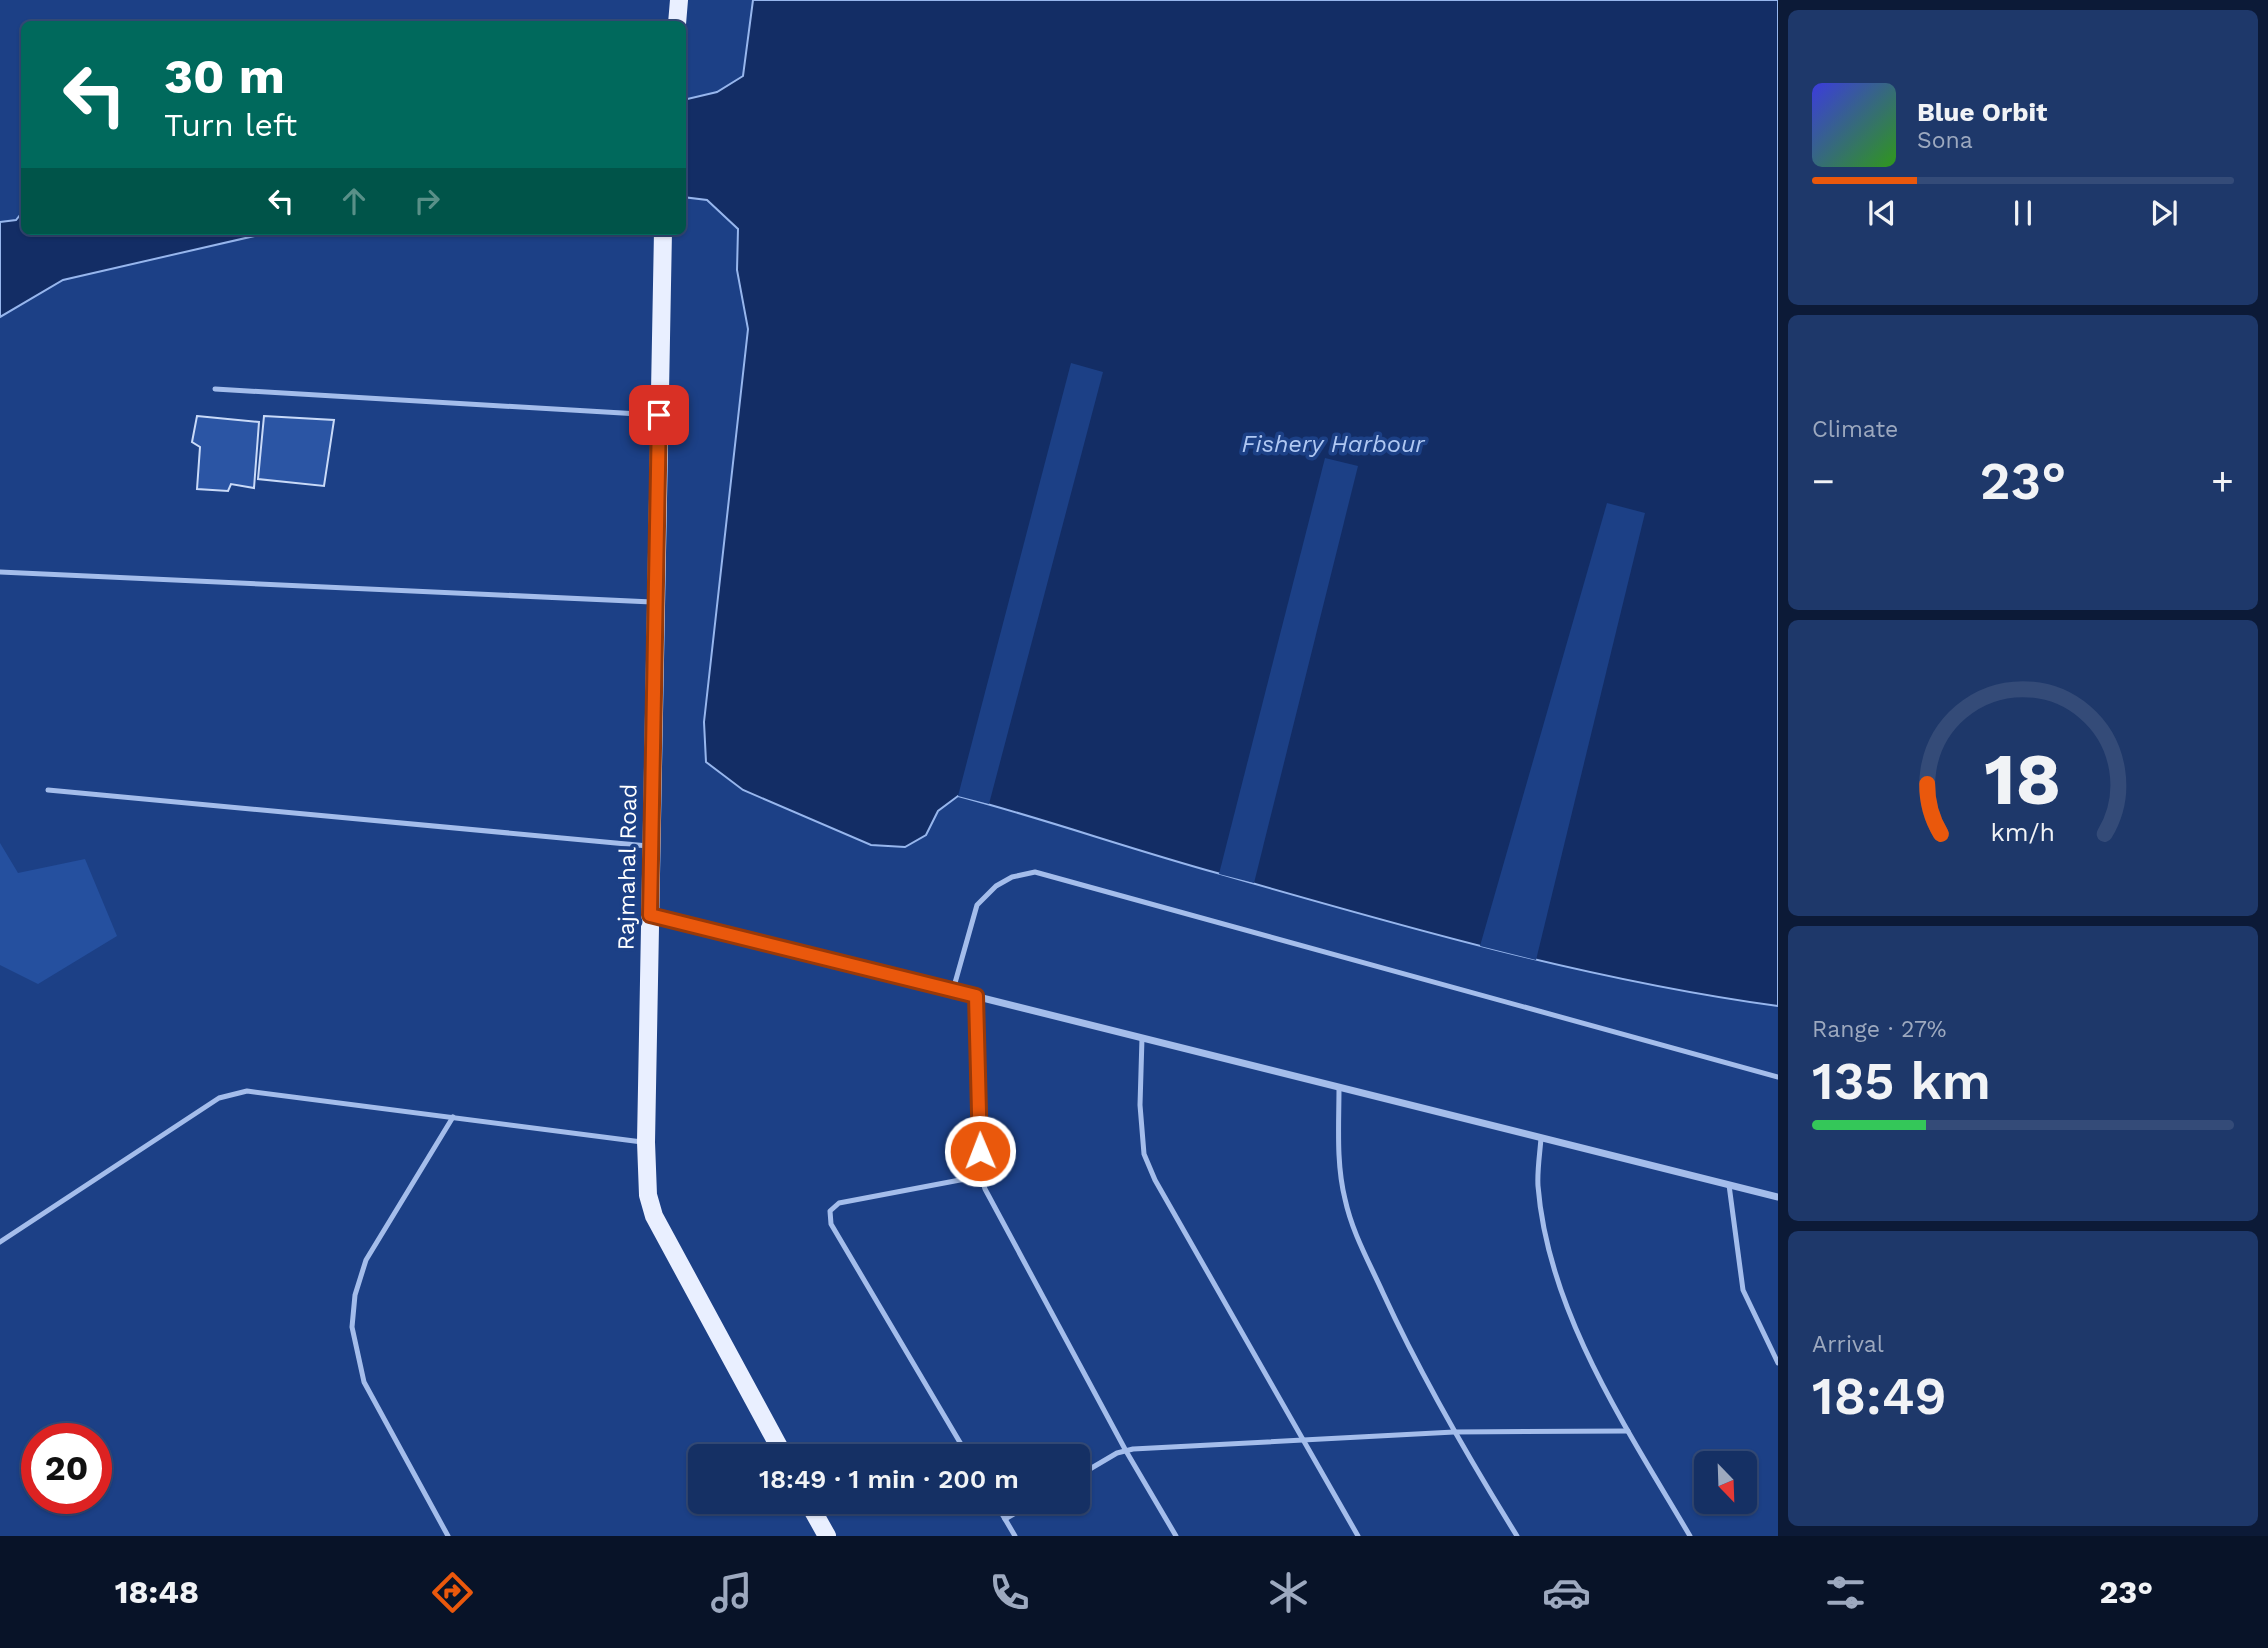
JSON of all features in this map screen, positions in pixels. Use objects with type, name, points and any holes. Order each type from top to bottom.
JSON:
[{"type":"main road","points":[[677,21],[679,0]]},
{"type":"main road","name":"Rajmahal Road","points":[[662,238],[646,1142],[648,1195],[654,1216],[778,1444]]},
{"type":"main road","points":[[815,1514],[827,1536]]},
{"type":"street","points":[[650,915],[1778,1197]]},
{"type":"lane","points":[[215,389],[659,415]]},
{"type":"lane","points":[[0,572],[656,602]]},
{"type":"lane","points":[[48,790],[652,847]]},
{"type":"lane","points":[[953,990],[977,905],[996,886],[1012,877],[1034,872],[1778,1077]]},
{"type":"lane","points":[[976,996],[981,1176],[990,1199],[1126,1451],[1176,1536]]},
{"type":"lane","points":[[1142,1038],[1140,1105],[1144,1154],[1169,1207],[1358,1536]]},
{"type":"lane","points":[[1339,1087],[1339,1169],[1353,1228],[1410,1352],[1454,1432],[1517,1536]]},
{"type":"lane","points":[[0,1242],[219,1098],[247,1091],[646,1142]]},
{"type":"lane","points":[[448,1536],[364,1382],[352,1327],[355,1295],[366,1260],[453,1117]]},
{"type":"lane","points":[[1541,1138],[1538,1185],[1550,1255],[1580,1336],[1628,1431],[1690,1536]]},
{"type":"lane","points":[[961,1444],[831,1224],[830,1211],[839,1203],[981,1176]]},
{"type":"lane","points":[[1728,1185],[1743,1290],[1778,1363]]},
{"type":"lane","points":[[1090,1469],[1117,1453],[1126,1451],[1454,1432],[1628,1431]]},
{"type":"lane","points":[[1002,1514],[1015,1536]]},
{"type":"lane","points":[[1005,1519],[1014,1514]]},
{"type":"shaded area","points":[[0,843],[18,873],[85,859],[117,936],[38,984],[0,965]]},
{"type":"water","name":"Fishery Harbour","points":[[753,0],[1778,0],[1778,1006],[1636,982],[1495,950],[1184,864],[958,796],[938,811],[926,835],[905,847],[871,845],[743,790],[706,762],[704,722],[748,329],[737,270],[738,229],[707,200],[686,197],[686,99],[717,92],[743,76]]},
{"type":"water","points":[[21,214],[21,235],[259,235],[63,280],[0,317],[0,222],[16,220]]},
{"type":"pier","points":[[1071,363],[1103,372],[989,804],[958,796]]},
{"type":"pier","points":[[1325,458],[1358,466],[1254,883],[1219,874]]},
{"type":"pier","points":[[1607,503],[1645,513],[1536,960],[1480,946]]},
{"type":"building","points":[[197,416],[259,422],[254,488],[231,484],[228,491],[197,489],[200,447],[192,442]]},
{"type":"building","points":[[264,416],[334,420],[324,486],[258,479]]},
{"type":"route","points":[[659,415],[650,915],[976,996],[980,1151]]}]
